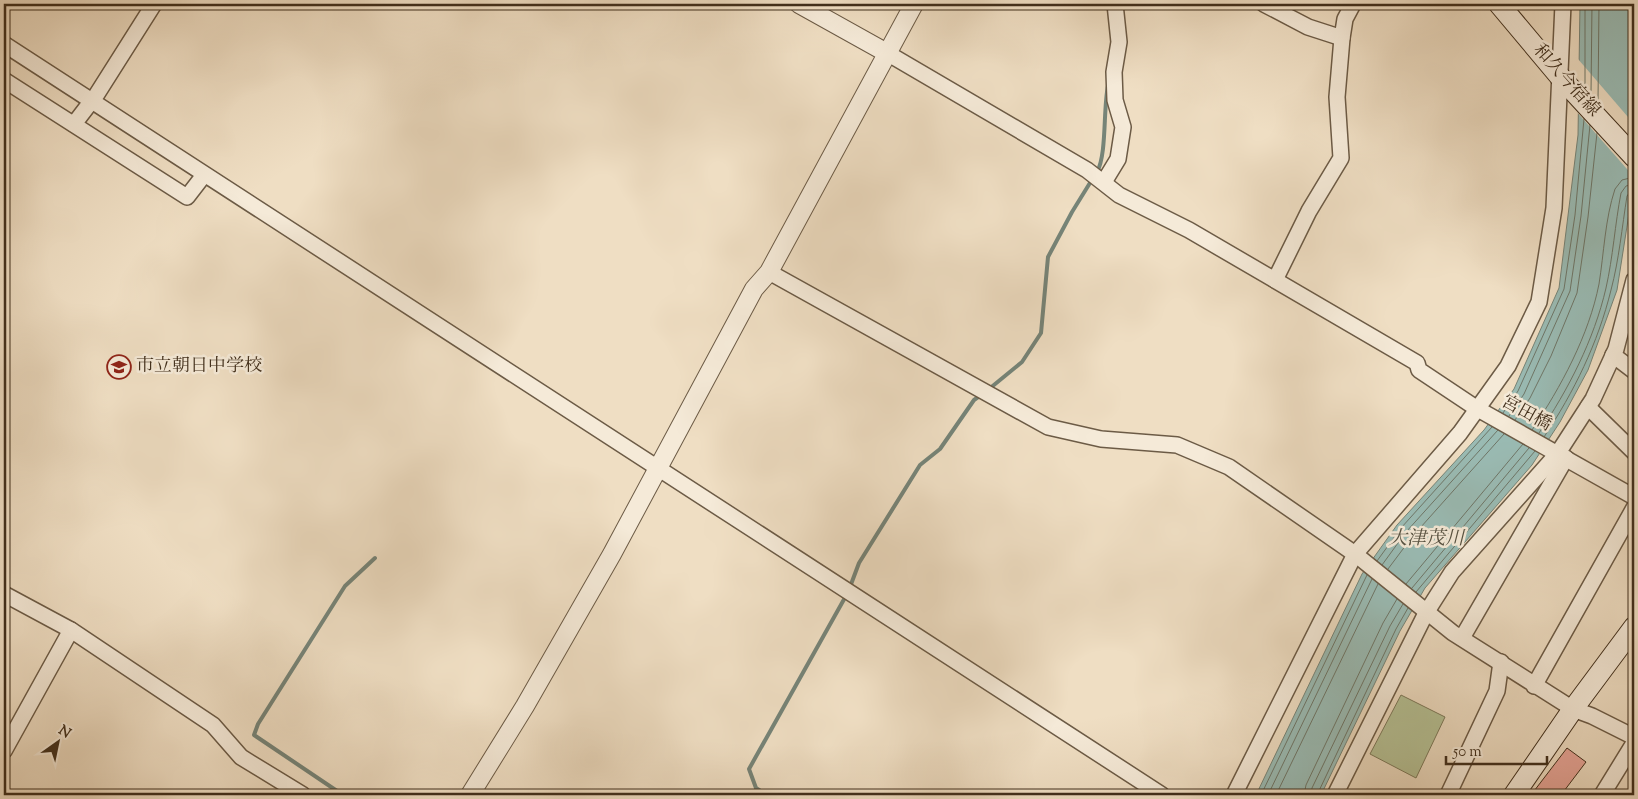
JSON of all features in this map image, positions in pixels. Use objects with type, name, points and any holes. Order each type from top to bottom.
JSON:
[{"type":"main road","name":"和久今宿線","points":[[1499,4],[1561,78],[1634,157]]},
{"type":"main road","points":[[1514,795],[1573,709],[1634,627]]},
{"type":"street","points":[[74,124],[97,94],[154,4]]},
{"type":"street","points":[[799,4],[887,53]]},
{"type":"street","points":[[470,795],[525,706],[612,554],[656,468],[754,289],[769,272],[914,4]]},
{"type":"street","points":[[1104,182],[1118,159],[1122,127],[1115,100],[1114,72],[1119,42],[1115,4]]},
{"type":"street","points":[[1264,4],[1308,26],[1342,38]]},
{"type":"street","points":[[1274,280],[1309,211],[1341,158],[1337,97],[1345,19],[1353,4]]},
{"type":"street","points":[[1234,795],[1356,554],[1460,433],[1476,408],[1508,366],[1539,302],[1554,208],[1563,4]]},
{"type":"street","points":[[4,44],[1162,795]]},
{"type":"street","name":"宮田橋","points":[[887,53],[1087,170],[1119,195],[1188,230],[1417,363],[1420,370],[1476,408],[1633,497]]},
{"type":"street","points":[[4,80],[187,197],[204,175]]},
{"type":"street","points":[[769,272],[1048,427],[1102,439],[1177,445],[1229,467],[1356,554],[1426,613],[1462,638],[1501,662],[1534,686],[1573,709],[1592,716],[1634,738]]},
{"type":"street","points":[[1462,638],[1562,456],[1613,355],[1634,280]]},
{"type":"street","points":[[1613,355],[1634,371]]},
{"type":"street","points":[[1588,407],[1634,451]]},
{"type":"street","points":[[1335,795],[1426,613],[1452,572],[1562,456]]},
{"type":"street","points":[[1534,686],[1633,497]]},
{"type":"street","points":[[4,594],[71,630],[213,725],[241,757],[302,795]]},
{"type":"street","points":[[4,751],[71,630]]},
{"type":"street","points":[[1448,795],[1497,691],[1501,662]]},
{"type":"street","points":[[1602,795],[1634,743]]},
{"type":"green space","points":[[1401,695],[1445,717],[1416,778],[1370,754]]},
{"type":"water","name":"大津茂川","points":[[1580,4],[1634,4],[1633,188],[1617,290],[1588,370],[1560,422],[1532,465],[1425,588],[1400,631],[1321,795],[1256,795],[1362,574],[1397,525],[1484,430],[1514,389],[1559,288],[1578,135]]},
{"type":"pier","points":[[1578,59],[1634,124],[1634,177],[1576,111]]},
{"type":"building","points":[[1567,748],[1586,762],[1561,795],[1531,795]]},
{"type":"waterway","points":[[1097,172],[1104,143],[1108,86]]},
{"type":"waterway","points":[[989,389],[1022,362],[1041,333],[1048,257],[1093,178]]},
{"type":"waterway","points":[[850,587],[859,563],[920,465],[940,449],[974,400],[981,395]]},
{"type":"waterway","points":[[343,795],[254,735],[258,724],[345,586],[375,558]]},
{"type":"waterway","points":[[767,795],[756,788],[749,769],[847,594]]},
{"type":"place","name":"市立朝日中学校","points":[[119,367]]}]
